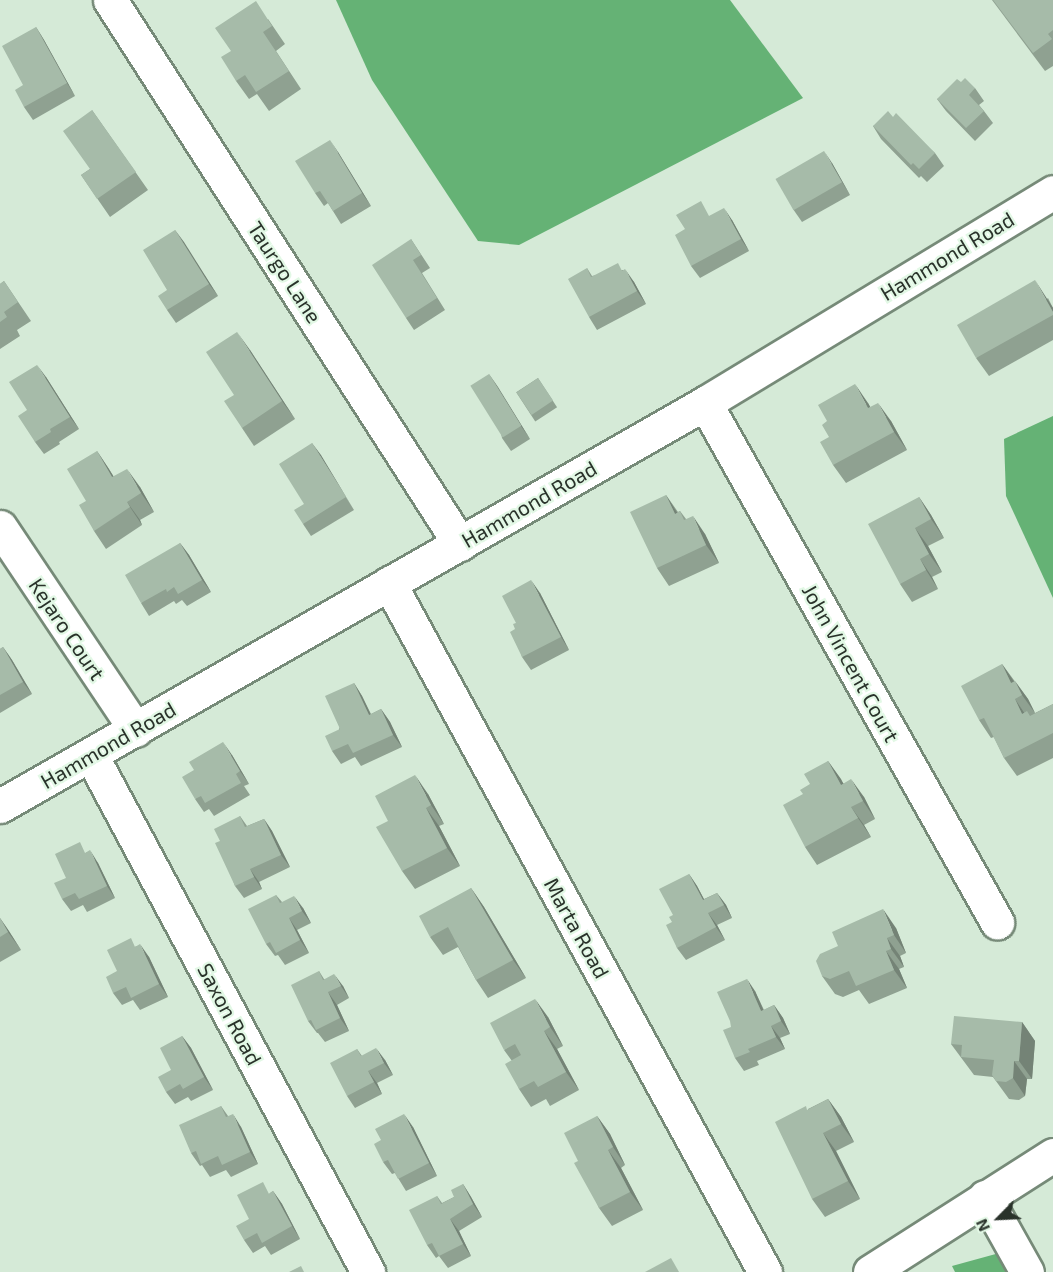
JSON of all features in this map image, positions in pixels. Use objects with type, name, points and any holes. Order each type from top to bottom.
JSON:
[{"type":"street","name":"Taurgo Lane","points":[[110,0],[460,544]]},
{"type":"street","name":"Hammond Road","points":[[0,806],[705,403],[1053,192]]},
{"type":"street","name":"John Vincent Court","points":[[705,403],[998,922]]},
{"type":"street","name":"Kejaro Court","points":[[0,527],[136,730]]},
{"type":"street","name":"Marta Road","points":[[389,583],[765,1272]]},
{"type":"street","name":"Saxon Road","points":[[90,755],[368,1272]]},
{"type":"street","points":[[870,1272],[1053,1155]]},
{"type":"street","points":[[985,1197],[1027,1272]]},
{"type":"green space","points":[[336,0],[730,0],[803,98],[519,245],[478,241],[372,80]]},
{"type":"green space","points":[[1053,416],[1053,598],[1006,496],[1004,439]]},
{"type":"green space","points":[[1003,1252],[1015,1272],[955,1272],[952,1266]]},
{"type":"building","points":[[993,0],[1053,0],[1053,30],[1048,34],[1052,39],[1033,53]]},
{"type":"building","points":[[256,1],[272,26],[263,32],[289,71],[256,92],[245,75],[236,81],[221,57],[231,51],[215,28]]},
{"type":"building","points":[[36,27],[67,83],[24,107],[15,90],[23,85],[2,46]]},
{"type":"building","points":[[965,78],[975,88],[969,95],[984,111],[966,128],[937,99],[957,79],[961,82]]},
{"type":"building","points":[[92,110],[136,172],[97,199],[81,175],[90,169],[63,131]]},
{"type":"building","points":[[888,111],[893,117],[896,113],[935,153],[919,169],[913,163],[911,165],[873,126]]},
{"type":"building","points":[[330,140],[362,193],[333,211],[320,191],[315,193],[295,161]]},
{"type":"building","points":[[824,151],[842,182],[794,210],[776,179]]},
{"type":"building","points":[[701,201],[709,216],[724,208],[741,239],[691,266],[675,235],[685,229],[676,215]]},
{"type":"building","points":[[175,230],[209,284],[167,310],[158,296],[167,290],[143,250]]},
{"type":"building","points":[[411,239],[421,255],[413,260],[437,298],[406,318],[372,265]]},
{"type":"building","points":[[618,263],[622,271],[625,269],[637,291],[589,317],[568,279],[587,268],[591,277]]},
{"type":"building","points":[[1035,280],[1053,315],[976,358],[957,325]]},
{"type":"building","points":[[4,281],[18,302],[4,312],[7,317],[0,322],[0,284]]},
{"type":"building","points":[[237,332],[282,401],[242,428],[224,401],[234,395],[206,352]]},
{"type":"building","points":[[37,365],[70,417],[50,429],[51,432],[35,442],[18,416],[27,410],[9,382]]},
{"type":"building","points":[[489,374],[521,426],[503,437],[470,386]]},
{"type":"building","points":[[538,378],[553,400],[532,415],[516,393]]},
{"type":"building","points":[[855,384],[868,408],[878,403],[894,432],[833,465],[820,442],[829,437],[822,425],[827,421],[818,405]]},
{"type":"building","points":[[312,443],[346,497],[303,524],[294,510],[304,504],[279,464]]},
{"type":"building","points":[[97,451],[112,477],[127,469],[141,493],[127,502],[130,507],[94,531],[79,505],[86,501],[67,469]]},
{"type":"building","points":[[666,495],[675,514],[680,511],[684,520],[693,516],[706,545],[657,568],[630,512]]},
{"type":"building","points":[[919,497],[931,519],[915,528],[929,554],[920,559],[926,570],[900,584],[868,524]]},
{"type":"building","points":[[180,543],[202,580],[178,594],[174,587],[141,603],[125,575]]},
{"type":"building","points":[[531,580],[561,637],[522,657],[510,632],[515,629],[513,624],[516,623],[502,596]]},
{"type":"building","points":[[3,647],[23,682],[0,695],[0,649]]},
{"type":"building","points":[[1002,664],[1011,683],[1015,681],[1022,695],[1015,699],[1022,714],[1027,711],[1030,716],[1053,704],[1053,733],[1004,758],[984,718],[979,720],[961,686]]},
{"type":"building","points":[[354,683],[369,715],[381,709],[393,735],[353,753],[348,744],[332,751],[325,736],[340,729],[325,696]]},
{"type":"building","points":[[223,742],[240,771],[236,774],[241,783],[205,803],[201,796],[195,799],[182,777],[194,770],[189,762]]},
{"type":"building","points":[[828,761],[841,785],[851,779],[863,801],[851,807],[858,818],[805,847],[783,805],[803,794],[800,790],[810,784],[804,774]]},
{"type":"building","points":[[415,775],[431,805],[426,808],[447,848],[402,871],[376,827],[388,821],[375,796]]},
{"type":"building","points":[[240,816],[245,827],[264,819],[281,855],[250,869],[254,877],[235,886],[215,843],[220,841],[214,829]]},
{"type":"building","points":[[80,842],[85,853],[90,850],[107,886],[79,899],[75,893],[62,899],[54,883],[66,878],[55,854]]},
{"type":"building","points":[[689,874],[703,900],[717,893],[724,905],[708,913],[716,927],[677,948],[666,925],[672,922],[669,917],[673,915],[659,889]]},
{"type":"building","points":[[471,888],[513,960],[476,980],[448,927],[430,937],[419,916]]},
{"type":"building","points":[[276,895],[280,903],[294,896],[302,911],[289,918],[300,940],[276,953],[270,942],[266,944],[248,909]]},
{"type":"building","points":[[883,909],[894,935],[887,938],[891,949],[886,951],[894,970],[856,986],[849,971],[830,979],[822,976],[816,961],[820,954],[838,946],[832,932]]},
{"type":"building","points":[[0,918],[8,932],[0,937]]},
{"type":"building","points":[[131,938],[135,947],[140,944],[159,984],[131,998],[126,987],[113,993],[106,977],[117,971],[107,950]]},
{"type":"building","points":[[319,971],[323,980],[334,974],[341,986],[328,992],[340,1018],[316,1030],[311,1020],[308,1021],[291,985]]},
{"type":"building","points":[[747,979],[761,1011],[774,1005],[781,1021],[771,1026],[776,1037],[748,1049],[750,1052],[735,1058],[723,1030],[731,1027],[730,1021],[717,992]]},
{"type":"building","points":[[535,999],[550,1027],[544,1031],[566,1072],[538,1087],[534,1081],[519,1089],[505,1064],[521,1055],[515,1044],[504,1050],[490,1023]]},
{"type":"building","points":[[954,1016],[1022,1022],[1019,1061],[1014,1061],[1013,1078],[1006,1082],[996,1081],[992,1075],[994,1060],[961,1057],[962,1045],[951,1044]]},
{"type":"building","points":[[182,1036],[204,1077],[183,1089],[180,1084],[166,1092],[158,1077],[171,1070],[160,1048]]},
{"type":"building","points":[[376,1048],[384,1063],[368,1071],[374,1082],[347,1096],[330,1063],[357,1049],[361,1056]]},
{"type":"building","points":[[828,1099],[841,1124],[823,1133],[848,1181],[812,1199],[775,1122],[806,1106],[807,1110]]},
{"type":"building","points":[[221,1106],[226,1117],[233,1114],[250,1152],[222,1165],[218,1156],[201,1164],[196,1151],[191,1153],[179,1125]]},
{"type":"building","points":[[404,1114],[429,1163],[398,1179],[388,1160],[383,1162],[374,1144],[381,1140],[375,1129]]},
{"type":"building","points":[[597,1116],[613,1147],[608,1150],[630,1192],[599,1208],[574,1163],[578,1161],[564,1133]]},
{"type":"building","points":[[263,1182],[269,1194],[273,1191],[292,1226],[262,1243],[257,1233],[244,1240],[236,1226],[249,1219],[237,1195]]},
{"type":"building","points":[[463,1184],[473,1204],[450,1219],[463,1244],[439,1256],[432,1243],[427,1245],[409,1210],[437,1196],[441,1204],[454,1197],[451,1190]]},
{"type":"building","points":[[671,1258],[679,1272],[645,1272]]},
{"type":"building","points":[[301,1266],[304,1272],[289,1272]]}]
